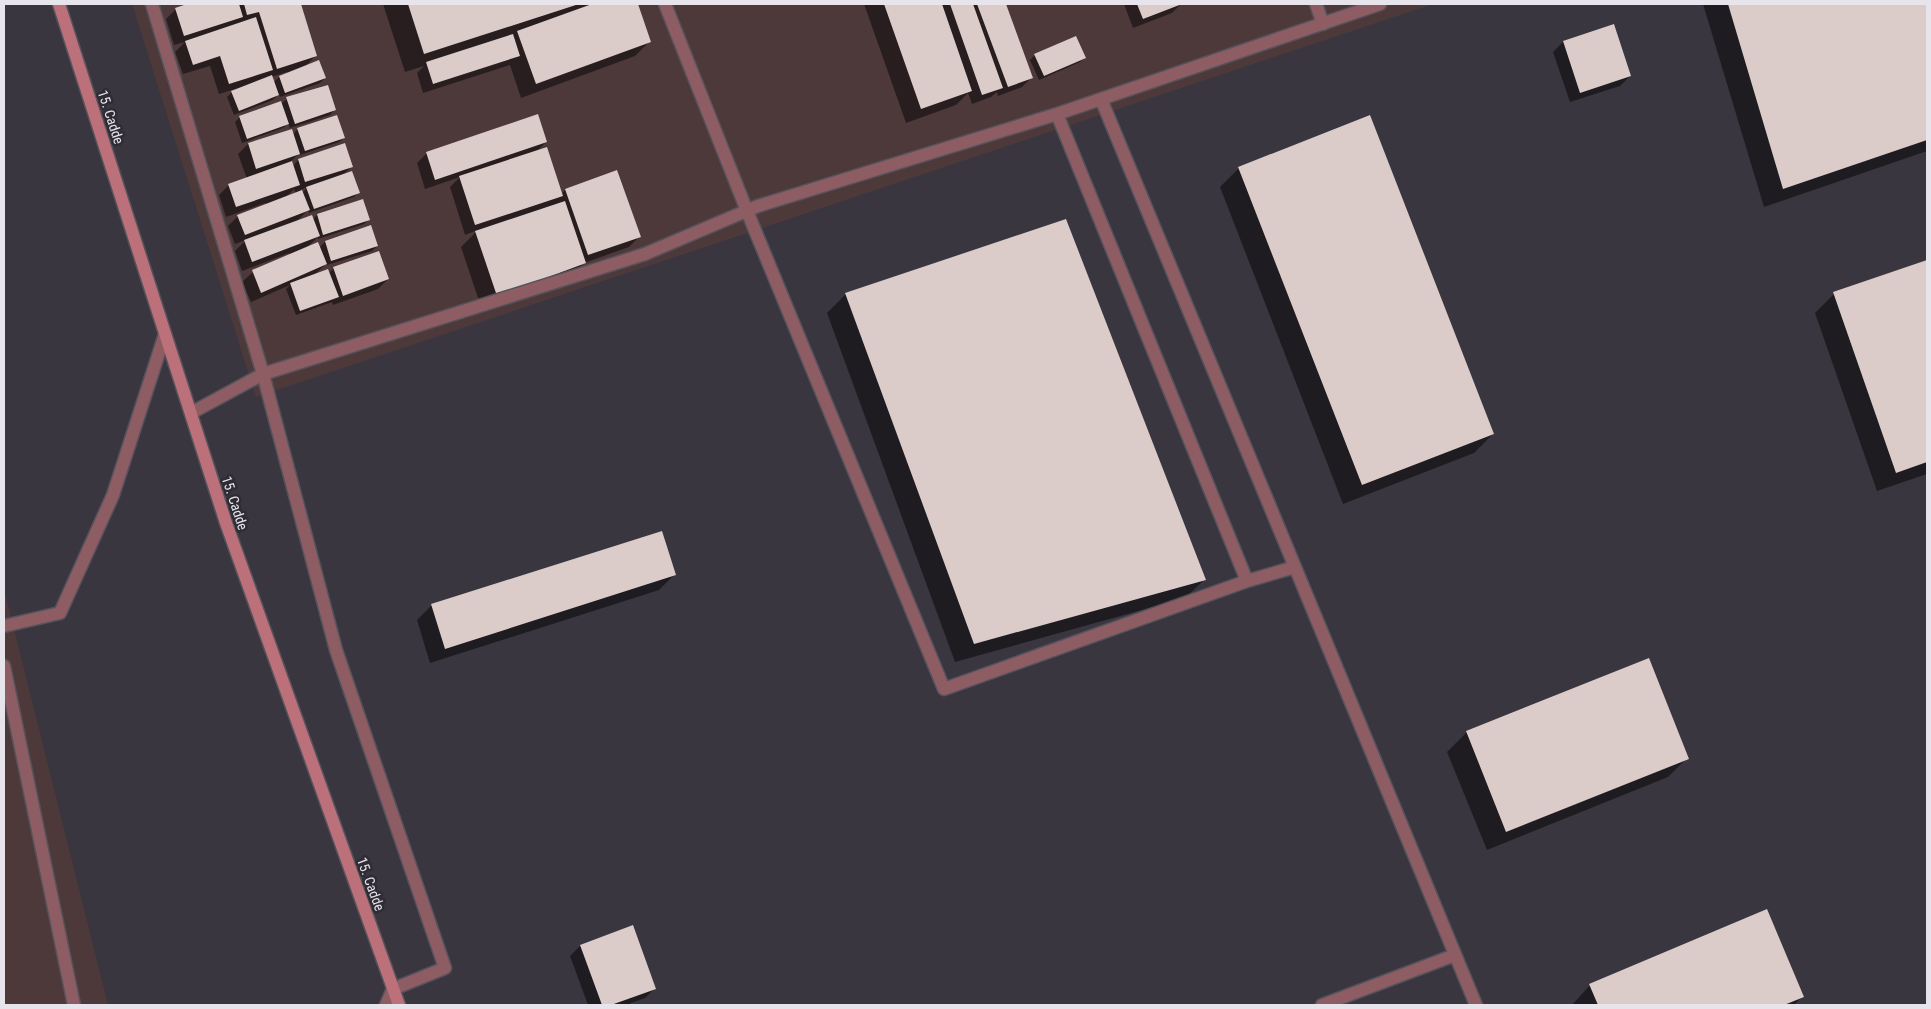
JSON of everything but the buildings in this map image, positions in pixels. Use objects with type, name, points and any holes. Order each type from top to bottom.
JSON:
[{"type":"main road","name":"15. Cadde","points":[[59,4],[226,523],[399,1005]]},
{"type":"street","points":[[152,4],[263,374],[336,650],[445,968],[393,989],[386,1005]]},
{"type":"street","points":[[665,4],[747,211],[944,688],[1247,581],[1295,567]]},
{"type":"street","points":[[1316,4],[1323,24]]},
{"type":"street","points":[[191,413],[263,374],[645,254],[747,211],[1057,114],[1380,4]]},
{"type":"street","points":[[1100,99],[1476,1005]]},
{"type":"street","points":[[1057,114],[1247,581]]},
{"type":"street","points":[[4,626],[60,613],[113,495],[165,334]]},
{"type":"street","points":[[4,666],[74,1005]]},
{"type":"street","points":[[1322,1005],[1455,955]]},
{"type":"shaded area","points":[[132,4],[1433,4],[256,397]]},
{"type":"shaded area","points":[[4,589],[108,1005],[4,1005]]}]
